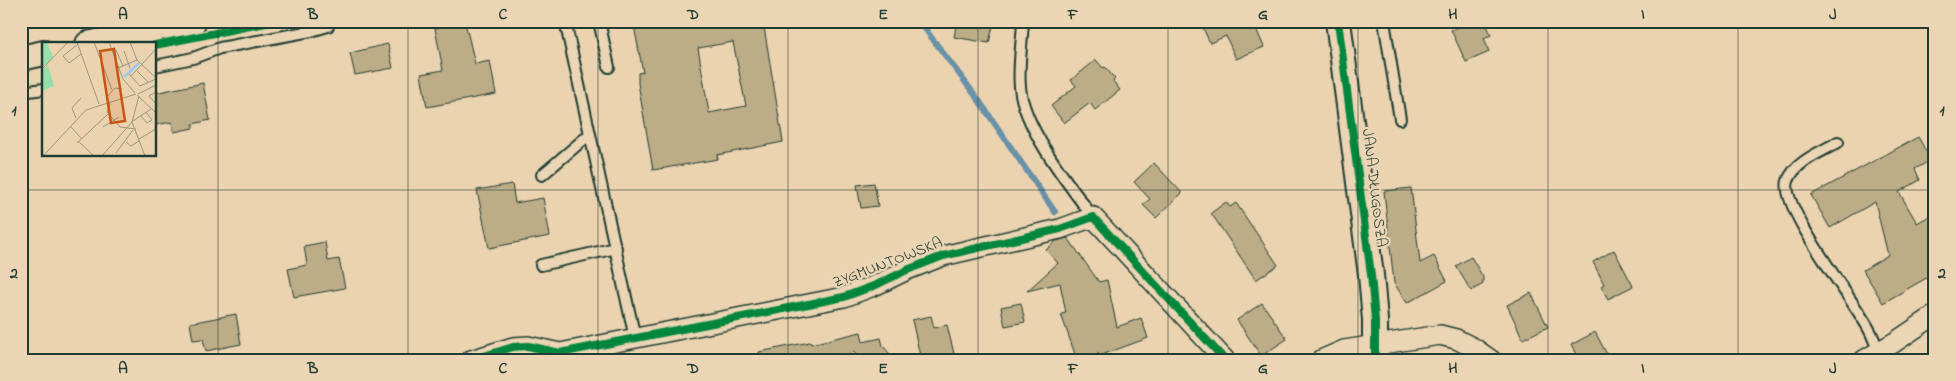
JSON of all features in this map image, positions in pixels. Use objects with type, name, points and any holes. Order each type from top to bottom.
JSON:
[{"type":"street","points":[[97,42],[194,21]]},
{"type":"street","name":"JANA DŁUGOSZA","points":[[1338,21],[1371,275],[1375,320],[1375,352]]},
{"type":"street","points":[[21,58],[42,53]]},
{"type":"street","points":[[1093,217],[1225,360]]},
{"type":"street","name":"ZYGMUNTOWSKA","points":[[471,360],[513,347],[528,346],[560,353],[844,297],[943,256],[1060,229],[1093,217]]},
{"type":"street","points":[[1874,357],[1935,315]]},
{"type":"street","points":[[1321,360],[1344,350],[1375,352],[1440,335],[1456,339],[1474,348],[1491,360]]},
{"type":"lane","points":[[156,66],[193,58],[220,48],[311,31],[328,26],[328,21]]},
{"type":"lane","points":[[565,21],[635,338]]},
{"type":"lane","points":[[599,21],[609,67]]},
{"type":"lane","points":[[1023,21],[1020,88],[1031,126],[1068,183],[1093,217]]},
{"type":"lane","points":[[1384,21],[1400,119]]},
{"type":"lane","points":[[21,92],[42,88]]},
{"type":"lane","points":[[542,176],[590,134]]},
{"type":"lane","points":[[1838,142],[1798,165],[1788,181],[1788,196],[1820,254],[1871,331],[1874,357]]},
{"type":"lane","points":[[540,265],[616,248]]},
{"type":"building","points":[[633,21],[763,21],[783,142],[717,155],[718,159],[653,170],[638,83],[638,73],[643,72]],"holes":[[[733,42],[746,106],[709,113],[698,48]]]},
{"type":"building","points":[[957,21],[994,21],[989,43],[954,37]]},
{"type":"building","points":[[1214,21],[1261,21],[1254,24],[1264,47],[1236,59],[1226,36],[1210,43],[1202,26]]},
{"type":"building","points":[[1460,21],[1485,21],[1491,35],[1484,38],[1489,52],[1466,62],[1451,30],[1462,26]]},
{"type":"building","points":[[465,22],[475,64],[490,61],[496,94],[427,107],[421,74],[443,70],[435,28]]},
{"type":"building","points":[[388,44],[393,68],[355,75],[350,53]]},
{"type":"building","points":[[1096,60],[1115,79],[1113,81],[1120,90],[1095,110],[1090,103],[1064,123],[1051,106],[1076,86],[1071,80]]},
{"type":"building","points":[[203,83],[210,120],[193,124],[193,128],[174,132],[172,122],[156,125],[156,93]]},
{"type":"building","points":[[1918,137],[1931,160],[1915,169],[1920,180],[1899,192],[1917,223],[1935,213],[1935,273],[1883,303],[1863,270],[1888,255],[1875,202],[1830,228],[1811,195]]},
{"type":"building","points":[[1154,163],[1182,193],[1156,218],[1143,205],[1150,199],[1134,182]]},
{"type":"building","points":[[874,183],[878,206],[861,208],[857,185]]},
{"type":"building","points":[[512,184],[515,203],[543,198],[550,236],[489,248],[477,190]]},
{"type":"building","points":[[1411,188],[1420,263],[1434,256],[1447,281],[1407,303],[1394,283],[1384,191]]},
{"type":"building","points":[[1226,202],[1230,207],[1236,203],[1278,265],[1256,280],[1211,213]]},
{"type":"building","points":[[1068,238],[1099,282],[1107,280],[1117,327],[1141,318],[1148,338],[1099,356],[1098,353],[1077,360],[1061,314],[1066,313],[1060,283],[1027,291],[1058,263],[1046,250],[1056,241]]},
{"type":"building","points":[[325,242],[328,261],[339,259],[345,288],[294,297],[288,269],[307,265],[304,246]]},
{"type":"building","points":[[1614,250],[1633,286],[1608,299],[1601,286],[1604,284],[1593,262]]},
{"type":"building","points":[[1471,257],[1483,277],[1483,284],[1471,291],[1456,266]]},
{"type":"building","points":[[1531,293],[1548,327],[1523,339],[1507,305]]},
{"type":"building","points":[[1021,303],[1025,322],[1005,326],[1001,307]]},
{"type":"building","points":[[1262,303],[1287,339],[1261,356],[1237,320]]},
{"type":"building","points":[[236,314],[241,344],[206,351],[203,339],[193,340],[190,323]]},
{"type":"building","points":[[931,316],[934,328],[947,325],[955,358],[921,360],[912,320]]},
{"type":"building","points":[[861,332],[863,342],[881,338],[883,346],[895,360],[857,360],[855,352],[824,360],[759,360],[759,352],[810,342],[811,344]]},
{"type":"building","points":[[1595,332],[1610,360],[1579,360],[1571,345]]},
{"type":"waterway","points":[[919,21],[978,99],[1055,212]]},
{"type":"cycle path","points":[[156,45],[276,21]]},
{"type":"cycle path","points":[[1338,21],[1371,275],[1375,320],[1375,360]]},
{"type":"cycle path","points":[[471,360],[513,347],[528,346],[560,353],[844,297],[943,256],[1060,229],[1093,217],[1225,360]]}]
